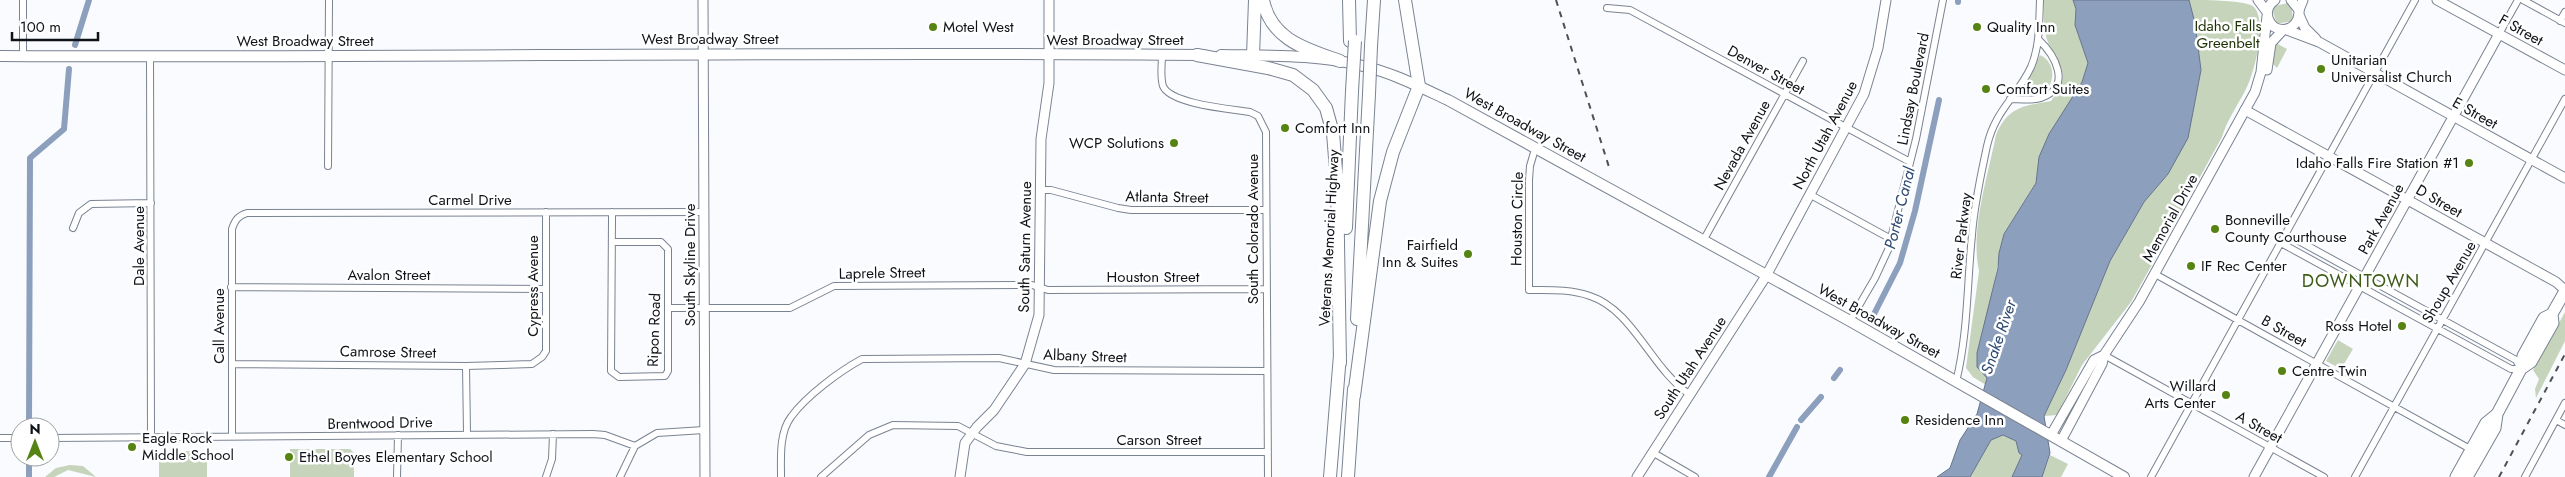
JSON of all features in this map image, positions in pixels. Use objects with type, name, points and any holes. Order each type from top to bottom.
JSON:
[{"type":"highway","points":[[1252,56],[1255,0]]},
{"type":"highway","points":[[1263,0],[1271,22],[1280,34],[1302,48],[1340,61]]},
{"type":"highway","points":[[1350,0],[1353,41]]},
{"type":"highway","name":"Veterans Memorial Highway","points":[[1330,477],[1340,363],[1353,41],[1357,0]]},
{"type":"highway","name":"Veterans Memorial Highway","points":[[1348,477],[1354,396],[1374,0]]},
{"type":"highway","points":[[1354,396],[1380,201],[1393,152],[1419,86],[1405,0]]},
{"type":"highway","points":[[1197,55],[1268,68],[1293,75],[1313,90],[1326,108],[1333,133],[1337,183],[1340,363]]},
{"type":"highway","points":[[2467,477],[2486,423],[2497,414],[2521,369],[2523,356],[2544,318],[2552,314],[2565,290]]},
{"type":"highway","points":[[2456,477],[2476,452]]},
{"type":"main road","name":"West Broadway Street","points":[[0,56],[329,57],[702,53],[1049,56],[1197,55],[1340,61],[1379,70],[1448,100],[1850,321],[2061,441],[2113,473],[2124,477]]},
{"type":"street","points":[[23,0],[23,56]]},
{"type":"street","points":[[328,166],[329,0]]},
{"type":"street","name":"South Skyline Drive","points":[[703,0],[705,477]]},
{"type":"street","name":"South Saturn Avenue","points":[[960,477],[965,443],[994,410],[1025,364],[1039,315],[1041,288],[1041,139],[1048,83],[1049,0]]},
{"type":"street","name":"North Utah Avenue","points":[[1766,276],[1846,128],[1870,76],[1882,27],[1886,0]]},
{"type":"street","name":"Lindsay Boulevard","points":[[1850,321],[1884,262],[1891,239],[1910,162],[1943,0]]},
{"type":"street","name":"River Parkway","points":[[1956,382],[1963,352],[1975,210],[1993,125],[2030,68],[2038,39],[2040,0]]},
{"type":"street","points":[[2258,0],[2274,27],[2285,30]]},
{"type":"street","points":[[2267,14],[2275,0]]},
{"type":"street","name":"E Street","points":[[2291,0],[2305,28],[2319,42]]},
{"type":"street","points":[[2299,13],[2303,0]]},
{"type":"street","points":[[2151,477],[2415,0]]},
{"type":"street","name":"F Street","points":[[2438,0],[2565,70]]},
{"type":"street","name":"Park Avenue","points":[[2254,477],[2518,0]]},
{"type":"street","points":[[2523,0],[2563,22],[2565,12]]},
{"type":"street","name":"Denver Street","points":[[1607,8],[1630,10],[1910,162]]},
{"type":"street","name":"Memorial Drive","points":[[2061,441],[2102,364],[2104,355],[2155,274],[2245,110],[2264,80],[2271,43],[2285,30],[2295,24],[2299,13]]},
{"type":"street","name":"Memorial Drive","points":[[2256,92],[2261,72],[2267,14]]},
{"type":"street","name":"E Street","points":[[2285,30],[2319,42],[2565,178]]},
{"type":"street","points":[[2010,99],[2040,98],[2058,85],[2059,71],[2055,60],[2038,39]]},
{"type":"street","name":"Dale Avenue","points":[[150,55],[151,436]]},
{"type":"street","name":"South Colorado Avenue","points":[[1162,55],[1162,79],[1168,93],[1189,101],[1250,112],[1258,116],[1263,122],[1266,132],[1268,477]]},
{"type":"street","name":"Nevada Avenue","points":[[1703,241],[1803,61]]},
{"type":"street","name":"Shoup Avenue","points":[[2355,477],[2565,99]]},
{"type":"street","name":"D Street","points":[[2245,110],[2556,282],[2565,290]]},
{"type":"street","name":"Houston Circle","points":[[1536,149],[1530,166],[1529,180],[1529,290],[1578,292],[1592,296],[1608,305],[1627,322],[1669,378],[1689,394]]},
{"type":"street","name":"Atlanta Street","points":[[1040,190],[1051,190],[1131,210],[1266,210]]},
{"type":"street","points":[[1809,194],[1891,239]]},
{"type":"street","points":[[73,228],[79,213],[91,204],[151,203]]},
{"type":"street","name":"Cypress Avenue","points":[[542,358],[546,351],[546,212]]},
{"type":"street","name":"Ripon Road","points":[[612,212],[611,371],[614,375],[665,376],[668,371],[668,249],[666,244],[661,242],[612,242]]},
{"type":"street","name":"Carmel Drive","points":[[237,218],[247,213],[703,212]]},
{"type":"street","name":"Call Avenue","points":[[232,436],[232,229],[237,218]]},
{"type":"street","points":[[2281,243],[2511,369],[2521,369],[2516,360],[2286,234]]},
{"type":"street","name":"B Street","points":[[2155,274],[2476,452]]},
{"type":"street","name":"South Utah Avenue","points":[[1637,477],[1766,276]]},
{"type":"street","name":"Laprele Street","points":[[668,308],[790,308],[809,300],[825,289],[856,284],[1032,285],[1041,288]]},
{"type":"street","name":"Avalon Street","points":[[231,287],[546,289]]},
{"type":"street","name":"Houston Street","points":[[1041,288],[1048,290],[1266,288]]},
{"type":"street","name":"Memorial Drive","points":[[2048,434],[2094,360],[2104,355]]},
{"type":"street","name":"A Street","points":[[2104,355],[2324,477]]},
{"type":"street","name":"Camrose Street","points":[[232,364],[466,366],[532,364],[542,358]]},
{"type":"street","name":"Albany Street","points":[[781,477],[780,451],[790,418],[846,368],[862,359],[999,358],[1054,370],[1266,371]]},
{"type":"street","points":[[466,366],[467,433]]},
{"type":"street","points":[[2524,477],[2565,403]]},
{"type":"street","points":[[2556,420],[2565,425]]},
{"type":"street","name":"Carson Street","points":[[822,477],[854,447],[880,429],[893,425],[958,426],[996,446],[1028,452],[1268,452]]},
{"type":"street","points":[[620,477],[635,446],[657,433],[704,430]]},
{"type":"street","name":"Brentwood Drive","points":[[60,438],[467,433],[553,434],[605,435],[635,446]]},
{"type":"street","points":[[546,477],[552,459],[553,434]]},
{"type":"street","points":[[398,435],[398,477]]},
{"type":"street","points":[[1652,452],[1695,477]]},
{"type":"green space","points":[[2044,0],[2073,0],[2076,9],[2075,25],[2088,63],[2082,82],[2039,157],[2036,183],[2004,234],[1977,367],[1987,378],[1986,385],[1973,377],[1966,368],[1979,271],[1977,255],[1978,221],[1996,135],[2001,126],[2011,113],[2018,109],[2032,104],[2051,101],[2062,81],[2063,73],[2061,67],[2045,32]]},
{"type":"green space","name":"Idaho Falls Greenbelt","points":[[2189,0],[2237,2],[2251,5],[2257,11],[2260,32],[2253,71],[2222,137],[2173,226],[2165,235],[2154,261],[2131,302],[2082,365],[2057,415],[2044,416],[2066,370],[2110,261],[2144,202],[2168,174],[2195,102],[2201,70],[2195,23]]},
{"type":"green space","points":[[2288,3],[2291,5],[2292,21],[2277,24],[2272,9],[2274,6]]},
{"type":"green space","points":[[2276,43],[2287,49],[2277,68],[2271,62],[2272,48]]},
{"type":"green space","points":[[2040,55],[2045,58],[2051,68],[2052,79],[2050,85],[2042,94],[2022,94],[2022,90]]},
{"type":"green space","points":[[2565,312],[2565,341],[2536,398],[2535,389],[2539,379],[2533,370]]},
{"type":"green space","points":[[2338,340],[2353,349],[2341,369],[2326,361]]},
{"type":"green space","points":[[2003,435],[2016,441],[2019,453],[2022,455],[2012,477],[1970,477],[1991,439]]},
{"type":"green space","points":[[290,449],[350,449],[354,453],[354,477],[290,477]]},
{"type":"green space","points":[[159,451],[207,451],[207,477],[159,477]]},
{"type":"green space","points":[[2050,455],[2068,464],[2061,477],[2042,477]]},
{"type":"green space","points":[[70,465],[83,466],[96,477],[68,470],[54,477],[45,477],[56,468]]},
{"type":"water","name":"Snake River","points":[[2073,0],[2189,0],[2195,23],[2201,70],[2188,138],[2168,174],[2144,202],[2110,261],[2066,370],[2044,416],[2050,453],[2042,477],[2012,477],[2022,455],[2019,453],[2016,441],[2003,435],[1991,440],[1970,477],[1937,477],[1950,468],[1960,440],[1977,414],[1987,378],[1977,367],[1977,353],[1998,268],[1999,253],[2004,234],[2036,183],[2039,157],[2049,134],[2082,82],[2088,63],[2075,25],[2076,9]]},
{"type":"waterway","points":[[75,45],[89,0]]},
{"type":"waterway","points":[[29,417],[30,158],[64,129],[69,69]]},
{"type":"waterway","name":"Porter Canal","points":[[1872,318],[1900,263],[1915,211],[1939,100]]},
{"type":"waterway","name":"Porter Canal","points":[[1834,378],[1840,370]]},
{"type":"waterway","name":"Porter Canal","points":[[1801,420],[1821,397]]},
{"type":"waterway","name":"Porter Canal","points":[[1769,477],[1797,427]]},
{"type":"waterway","points":[[29,467],[29,477]]},
{"type":"railway","points":[[1556,0],[1609,167]]},
{"type":"railway","points":[[2499,477],[2565,354]]},
{"type":"place","name":"Motel West","points":[[933,27]]},
{"type":"place","name":"Quality Inn","points":[[1977,27]]},
{"type":"place","name":"Unitarian Universalist Church","points":[[2321,69]]},
{"type":"place","name":"Comfort Suites","points":[[1986,89]]},
{"type":"place","name":"Comfort Inn","points":[[1285,128]]},
{"type":"place","name":"WCP Solutions","points":[[1174,143]]},
{"type":"place","name":"Idaho Falls Fire Station #1","points":[[2469,163]]},
{"type":"place","name":"Bonneville County Courthouse","points":[[2215,229]]},
{"type":"place","name":"Fairfield Inn & Suites","points":[[1468,254]]},
{"type":"place","name":"IF Rec Center","points":[[2191,266]]},
{"type":"place","name":"Ross Hotel","points":[[2402,326]]},
{"type":"place","name":"Centre Twin","points":[[2282,371]]},
{"type":"place","name":"Willard Arts Center","points":[[2226,395]]},
{"type":"place","name":"Residence Inn","points":[[1905,420]]},
{"type":"place","name":"Eagle Rock Middle School","points":[[132,447]]},
{"type":"place","name":"Ethel Boyes Elementary School","points":[[289,457]]},
{"type":"district","name":"DOWNTOWN","points":[[2361,281]]}]
